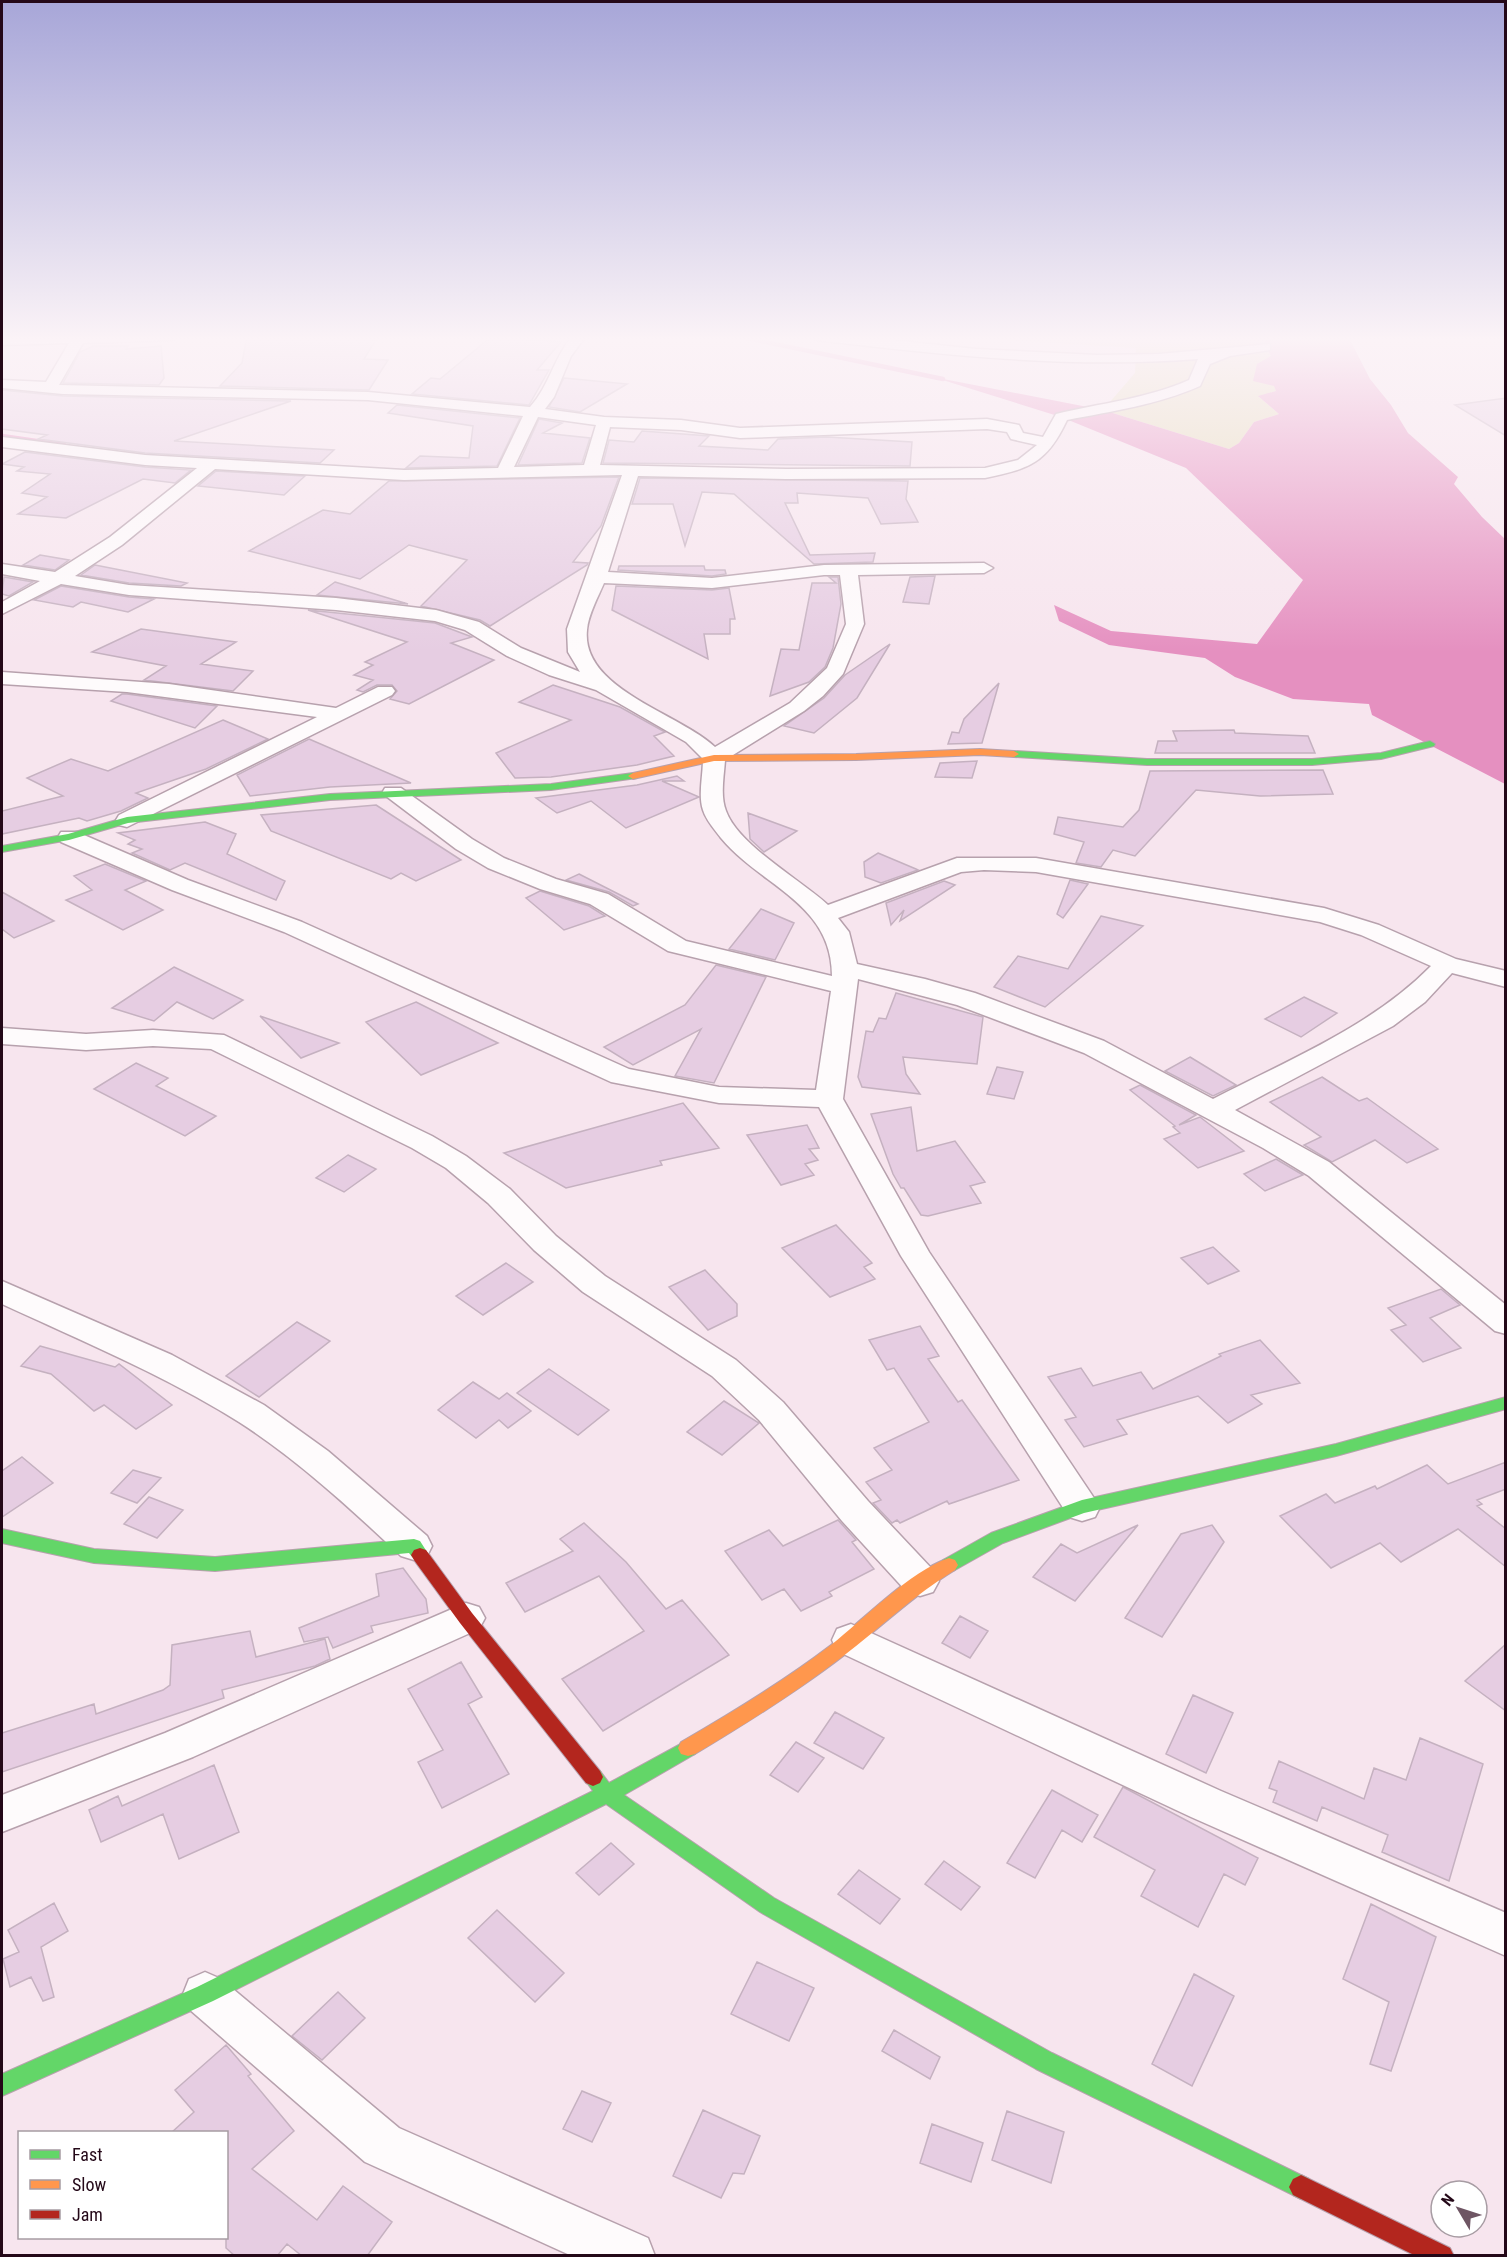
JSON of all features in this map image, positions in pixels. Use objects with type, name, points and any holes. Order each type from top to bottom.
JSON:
[{"type":"street","points":[[503,474],[517,441]]},
{"type":"street","points":[[591,470],[599,441]]},
{"type":"street","points":[[2,442],[133,459],[404,475],[591,470],[786,474],[985,473],[1014,468],[1037,458],[1047,443],[1035,441]]},
{"type":"street","points":[[2,609],[57,579],[132,530],[214,462]]},
{"type":"street","points":[[603,686],[585,666],[578,652],[577,629],[597,577],[631,471]]},
{"type":"street","points":[[597,577],[711,583],[848,570],[984,568]]},
{"type":"street","points":[[2,569],[129,590],[336,604],[436,616],[472,626],[514,652],[556,671],[603,686],[693,738],[714,758],[714,810],[732,838],[826,914],[840,939],[846,978],[829,1099],[858,1158],[950,1309],[1082,1507]]},
{"type":"street","points":[[714,758],[816,692],[836,670],[855,624],[848,570]]},
{"type":"street","points":[[2,678],[80,681],[235,698],[336,714]]},
{"type":"street","points":[[127,820],[385,691]]},
{"type":"street","points":[[2,849],[69,837],[127,820],[393,793],[551,787],[637,775],[714,758],[845,757],[980,752],[1147,762],[1312,762],[1380,756],[1430,744]]},
{"type":"street","points":[[393,793],[464,844],[496,863],[548,884],[599,899],[677,946],[846,978],[916,984],[956,996],[1094,1047],[1214,1110],[1319,1169],[1506,1323]]},
{"type":"street","points":[[69,837],[180,885],[293,927],[621,1076],[719,1095],[829,1099]]},
{"type":"street","points":[[826,914],[957,865],[1036,865],[1324,915],[1370,930],[1447,964],[1506,979]]},
{"type":"street","points":[[1214,1110],[1384,1020],[1416,996],[1447,964]]},
{"type":"street","points":[[2,1036],[86,1042],[153,1038],[215,1041],[240,1051],[305,1087],[430,1147],[456,1162],[499,1196],[545,1244],[594,1284],[724,1368],[771,1411],[855,1511],[920,1581]]},
{"type":"street","points":[[2,1292],[174,1369],[252,1414],[339,1476],[414,1546],[466,1618],[607,1794],[767,1905],[1044,2061],[1442,2256]]},
{"type":"street","points":[[2,2085],[205,1994],[607,1794],[751,1712],[852,1640],[920,1581],[997,1538],[1082,1507],[1336,1450],[1506,1403]]},
{"type":"street","points":[[2,1536],[94,1556],[215,1564],[414,1546]]},
{"type":"street","points":[[2,1814],[179,1745],[466,1618]]},
{"type":"street","points":[[852,1640],[1206,1804],[1506,1935]]},
{"type":"street","points":[[205,1994],[382,2145],[630,2256]]},
{"type":"shaded area","points":[[1121,441],[1204,441],[1229,449],[1239,443],[1417,441],[1458,477],[1454,484],[1482,517],[1505,539],[1505,784],[1372,715],[1369,704],[1293,699],[1235,677],[1205,658],[1109,645],[1059,621],[1054,605],[1111,631],[1257,644],[1303,580],[1186,468]]},
{"type":"shaded area","points":[[1204,441],[1240,441],[1229,449]]},
{"type":"building","points":[[56,441],[180,441],[334,450],[320,463],[145,453]]},
{"type":"building","points":[[471,441],[509,441],[497,466],[406,468],[420,456],[469,458]]},
{"type":"building","points":[[529,441],[589,441],[582,463],[518,465]]},
{"type":"building","points":[[609,441],[704,441],[699,446],[768,450],[776,441],[912,442],[910,466],[603,463]]},
{"type":"building","points":[[25,452],[145,467],[191,470],[175,483],[143,479],[66,518],[18,514],[47,497],[22,493],[50,474],[17,471],[24,467],[2,464]]},
{"type":"building","points":[[216,471],[305,476],[284,495],[198,486]]},
{"type":"building","points":[[619,477],[601,526],[573,562],[588,563],[587,565],[490,626],[480,620],[421,606],[467,560],[409,545],[360,579],[249,551],[323,510],[350,514],[389,481]]},
{"type":"building","points":[[640,478],[908,481],[906,499],[918,522],[881,524],[868,498],[797,493],[798,503],[785,503],[810,555],[875,553],[873,562],[814,564],[734,494],[702,492],[685,546],[673,504],[632,504]]},
{"type":"building","points":[[40,555],[69,560],[55,570],[23,565]]},
{"type":"building","points":[[95,565],[187,583],[181,586],[129,583],[81,575]]},
{"type":"building","points":[[619,566],[704,566],[705,570],[725,570],[726,574],[712,576],[618,570]]},
{"type":"building","points":[[935,576],[929,604],[903,602],[910,577]]},
{"type":"building","points":[[4,577],[33,582],[9,596],[2,594]]},
{"type":"building","points":[[829,577],[838,577],[841,604],[833,648],[825,667],[809,682],[770,696],[781,649],[799,650],[812,583],[836,583]]},
{"type":"building","points":[[335,582],[408,604],[317,595]]},
{"type":"building","points":[[61,586],[154,599],[128,612],[81,602],[73,607],[34,600]]},
{"type":"building","points":[[616,586],[712,590],[729,588],[735,619],[730,619],[730,634],[704,634],[708,659],[612,610]]},
{"type":"building","points":[[308,610],[435,623],[472,637],[451,643],[494,660],[409,704],[390,699],[397,691],[392,685],[377,685],[363,692],[357,690],[373,680],[354,675],[373,665],[365,662],[407,642]]},
{"type":"building","points":[[141,629],[236,642],[201,664],[253,671],[233,691],[144,680],[166,666],[92,652]]},
{"type":"building","points":[[890,644],[857,698],[814,733],[784,726],[824,698],[845,675]]},
{"type":"building","points":[[999,683],[982,743],[948,744],[952,732],[959,733],[964,719]]},
{"type":"building","points":[[553,685],[620,707],[665,732],[654,736],[674,756],[637,765],[551,777],[515,778],[496,753],[571,720],[519,702]]},
{"type":"building","points":[[122,694],[217,706],[195,728],[111,701]]},
{"type":"building","points":[[223,720],[268,739],[206,769],[136,793],[148,798],[121,811],[87,821],[79,818],[2,834],[2,811],[63,796],[27,778],[71,759],[108,771]]},
{"type":"building","points":[[1234,730],[1235,733],[1308,736],[1315,753],[1155,753],[1158,741],[1177,741],[1173,731]]},
{"type":"building","points":[[309,739],[411,783],[330,787],[250,796],[237,775]]},
{"type":"building","points":[[977,761],[972,778],[935,777],[940,763]]},
{"type":"building","points":[[1323,770],[1333,794],[1260,796],[1196,790],[1135,856],[1113,850],[1101,867],[1076,863],[1084,842],[1054,834],[1058,817],[1123,827],[1139,810],[1150,771]]},
{"type":"building","points":[[677,776],[684,781],[662,781],[699,797],[626,828],[591,801],[557,813],[536,798],[637,785]]},
{"type":"building","points":[[376,805],[461,860],[416,881],[401,873],[391,879],[271,831],[261,815]]},
{"type":"building","points":[[748,813],[797,831],[764,852],[750,839]]},
{"type":"building","points":[[205,822],[236,834],[227,854],[285,881],[276,900],[185,863],[170,870],[132,853],[142,849],[128,844],[135,840],[118,833]]},
{"type":"building","points":[[878,853],[918,870],[881,883],[865,877],[864,862]]},
{"type":"building","points":[[105,864],[146,881],[125,890],[163,910],[123,930],[66,900],[92,890],[74,876]]},
{"type":"building","points":[[579,874],[638,904],[633,906],[609,892],[566,880]]},
{"type":"building","points":[[1070,880],[1088,884],[1063,918],[1057,914]]},
{"type":"building","points":[[944,881],[955,885],[900,921],[904,910],[891,925],[886,903]]},
{"type":"building","points":[[540,891],[589,906],[605,916],[564,930],[526,898]]},
{"type":"building","points":[[2,892],[54,921],[14,938],[2,929]]},
{"type":"building","points":[[761,909],[794,923],[775,960],[729,949]]},
{"type":"building","points":[[1101,916],[1143,926],[1045,1007],[994,987],[1018,956],[1068,969]]},
{"type":"building","points":[[716,965],[766,977],[714,1083],[675,1076],[701,1029],[633,1065],[604,1047],[685,1005]]},
{"type":"building","points":[[174,967],[243,1000],[213,1019],[177,1002],[154,1021],[112,1008]]},
{"type":"building","points":[[896,993],[983,1017],[977,1064],[903,1057],[906,1074],[920,1094],[862,1087],[858,1077],[866,1031],[873,1032],[879,1018],[886,1019]]},
{"type":"building","points":[[1304,997],[1337,1013],[1301,1037],[1265,1019]]},
{"type":"building","points":[[416,1002],[498,1043],[421,1075],[366,1022]]},
{"type":"building","points":[[260,1016],[339,1043],[301,1058]]},
{"type":"building","points":[[1190,1057],[1236,1085],[1213,1096],[1165,1071]]},
{"type":"building","points":[[136,1063],[168,1078],[156,1086],[216,1116],[185,1136],[94,1089]]},
{"type":"building","points":[[997,1067],[1023,1072],[1014,1099],[987,1094]]},
{"type":"building","points":[[1322,1077],[1359,1101],[1367,1098],[1438,1149],[1407,1163],[1375,1140],[1332,1162],[1304,1145],[1321,1137],[1270,1102]]},
{"type":"building","points":[[1140,1085],[1196,1115],[1179,1125],[1200,1117],[1244,1151],[1198,1168],[1164,1139],[1180,1133],[1173,1127],[1175,1126],[1130,1090]]},
{"type":"building","points":[[683,1103],[719,1148],[660,1161],[662,1165],[566,1188],[504,1153]]},
{"type":"building","points":[[911,1107],[917,1151],[955,1141],[985,1182],[970,1186],[981,1203],[928,1216],[921,1215],[904,1188],[901,1188],[893,1174],[871,1114]]},
{"type":"building","points":[[807,1125],[819,1148],[809,1149],[818,1160],[805,1164],[814,1175],[781,1185],[747,1135]]},
{"type":"building","points":[[348,1155],[376,1169],[344,1192],[316,1178]]},
{"type":"building","points":[[1276,1159],[1303,1175],[1265,1191],[1244,1174]]},
{"type":"building","points":[[836,1225],[872,1263],[864,1267],[875,1279],[830,1297],[782,1248]]},
{"type":"building","points":[[1213,1247],[1239,1271],[1208,1284],[1181,1258]]},
{"type":"building","points":[[506,1263],[533,1282],[483,1315],[456,1296]]},
{"type":"building","points":[[705,1270],[737,1304],[737,1316],[708,1330],[669,1287]]},
{"type":"building","points":[[1441,1289],[1460,1305],[1430,1318],[1461,1348],[1423,1362],[1391,1330],[1406,1325],[1388,1308]]},
{"type":"building","points":[[297,1322],[330,1341],[259,1397],[226,1376]]},
{"type":"building","points":[[920,1326],[939,1356],[928,1359],[958,1402],[962,1400],[1019,1480],[949,1504],[947,1501],[900,1523],[897,1520],[892,1523],[873,1503],[881,1500],[866,1482],[892,1470],[874,1448],[929,1422],[894,1368],[887,1370],[869,1340]]},
{"type":"building","points":[[1260,1340],[1300,1383],[1251,1395],[1262,1404],[1228,1423],[1198,1396],[1117,1420],[1127,1434],[1084,1447],[1065,1420],[1076,1417],[1048,1377],[1081,1368],[1093,1386],[1141,1372],[1153,1389],[1221,1356],[1219,1354]]},
{"type":"building","points":[[40,1346],[115,1367],[119,1364],[172,1405],[136,1429],[104,1405],[94,1411],[51,1374],[21,1366]]},
{"type":"building","points":[[549,1369],[609,1410],[578,1435],[517,1393]]},
{"type":"building","points":[[473,1382],[499,1399],[507,1393],[531,1411],[508,1428],[499,1420],[476,1438],[438,1410]]},
{"type":"building","points":[[724,1401],[759,1423],[722,1455],[687,1432]]},
{"type":"building","points":[[22,1457],[53,1483],[2,1517],[2,1471]]},
{"type":"building","points":[[1506,1462],[1506,1489],[1477,1500],[1482,1504],[1477,1506],[1506,1529],[1506,1567],[1458,1529],[1401,1562],[1380,1543],[1331,1568],[1280,1516],[1326,1494],[1335,1503],[1375,1486],[1377,1489],[1427,1465],[1448,1484]]},
{"type":"building","points":[[133,1470],[161,1478],[137,1503],[111,1493]]},
{"type":"building","points":[[149,1497],[183,1510],[157,1538],[124,1524]]},
{"type":"building","points":[[838,1520],[856,1540],[852,1542],[874,1569],[829,1592],[832,1596],[801,1611],[784,1589],[762,1600],[725,1551],[769,1530],[783,1546]]},
{"type":"building","points":[[584,1523],[626,1562],[666,1609],[682,1600],[729,1655],[603,1731],[562,1679],[644,1631],[599,1576],[525,1612],[506,1583],[573,1551],[560,1539]]},
{"type":"building","points":[[1138,1525],[1075,1601],[1033,1577],[1061,1544],[1077,1553]]},
{"type":"building","points":[[1212,1525],[1224,1542],[1162,1637],[1125,1618],[1181,1534]]},
{"type":"building","points":[[403,1568],[426,1599],[428,1613],[371,1626],[373,1632],[333,1648],[328,1637],[304,1642],[299,1628],[379,1596],[376,1574]]},
{"type":"building","points":[[960,1616],[988,1631],[970,1658],[942,1643]]},
{"type":"building","points":[[250,1631],[256,1657],[325,1639],[330,1659],[315,1666],[222,1690],[224,1698],[2,1772],[2,1733],[94,1704],[96,1714],[163,1690],[170,1685],[172,1645]]},
{"type":"building","points":[[1506,1644],[1506,1711],[1465,1681]]},
{"type":"building","points":[[461,1662],[482,1697],[468,1704],[509,1774],[442,1808],[418,1762],[443,1750],[408,1689]]},
{"type":"building","points":[[1193,1695],[1233,1713],[1206,1773],[1166,1754]]},
{"type":"building","points":[[835,1712],[884,1738],[863,1769],[814,1743]]},
{"type":"building","points":[[1420,1738],[1483,1764],[1449,1881],[1382,1852],[1388,1835],[1322,1807],[1317,1821],[1273,1802],[1277,1791],[1269,1788],[1279,1761],[1364,1799],[1374,1768],[1406,1780]]},
{"type":"building","points":[[796,1742],[824,1758],[798,1792],[770,1775]]},
{"type":"building","points":[[214,1765],[239,1832],[179,1859],[163,1814],[101,1842],[89,1810],[118,1796],[122,1806]]},
{"type":"building","points":[[1123,1787],[1258,1858],[1245,1885],[1224,1874],[1198,1927],[1141,1896],[1155,1870],[1094,1837]]},
{"type":"building","points":[[1052,1790],[1098,1815],[1082,1842],[1062,1830],[1035,1878],[1007,1863]]},
{"type":"building","points":[[611,1843],[634,1864],[599,1895],[576,1873]]},
{"type":"building","points":[[944,1861],[980,1887],[961,1910],[925,1884]]},
{"type":"building","points":[[859,1870],[900,1899],[880,1924],[838,1894]]},
{"type":"building","points":[[54,1903],[68,1931],[41,1947],[54,1997],[43,2001],[31,1977],[10,1987],[3,1959],[19,1952],[8,1930]]},
{"type":"building","points":[[1371,1904],[1436,1937],[1391,2071],[1370,2064],[1389,2002],[1343,1979]]},
{"type":"building","points":[[497,1910],[564,1973],[535,2002],[468,1938]]},
{"type":"building","points":[[757,1962],[814,1988],[789,2041],[731,2014]]},
{"type":"building","points":[[1194,1974],[1234,1996],[1192,2086],[1152,2064]]},
{"type":"building","points":[[338,1992],[365,2018],[322,2060],[292,2036]]},
{"type":"building","points":[[894,2030],[940,2057],[930,2079],[882,2051]]},
{"type":"building","points":[[226,2045],[251,2074],[248,2076],[294,2131],[252,2169],[317,2220],[343,2186],[392,2222],[367,2256],[302,2256],[287,2244],[277,2256],[235,2256],[226,2248],[226,2239],[228,2239],[228,2131],[173,2131],[194,2112],[175,2090]]},
{"type":"building","points":[[582,2091],[611,2103],[592,2142],[563,2129]]},
{"type":"building","points":[[703,2110],[760,2136],[744,2174],[733,2173],[721,2198],[673,2176]]},
{"type":"building","points":[[1007,2111],[1064,2132],[1051,2183],[992,2160]]},
{"type":"building","points":[[932,2124],[983,2143],[971,2182],[920,2163]]},
{"type":"waterway","points":[[39,441],[64,445]]},
{"type":"traffic: fast","points":[[1014,754],[1147,762],[1312,762],[1381,756],[1430,744]]},
{"type":"traffic: fast","points":[[2,849],[69,837],[127,820],[330,797],[551,787],[633,776]]},
{"type":"traffic: fast","points":[[949,1565],[997,1538],[1082,1507],[1336,1450],[1506,1403]]},
{"type":"traffic: fast","points":[[2,1536],[94,1556],[215,1564],[414,1546],[420,1555]]},
{"type":"traffic: fast","points":[[2,2085],[205,1994],[607,1794],[688,1748]]},
{"type":"traffic: fast","points":[[593,1777],[607,1794],[767,1905],[1044,2061],[1301,2187]]},
{"type":"traffic: slow","points":[[633,776],[714,758],[856,757],[980,752],[1014,754]]},
{"type":"traffic: slow","points":[[688,1748],[751,1710],[812,1669],[911,1590],[949,1565]]},
{"type":"traffic: jam","points":[[420,1555],[466,1618],[593,1777]]},
{"type":"traffic: jam","points":[[1301,2187],[1442,2256]]}]
